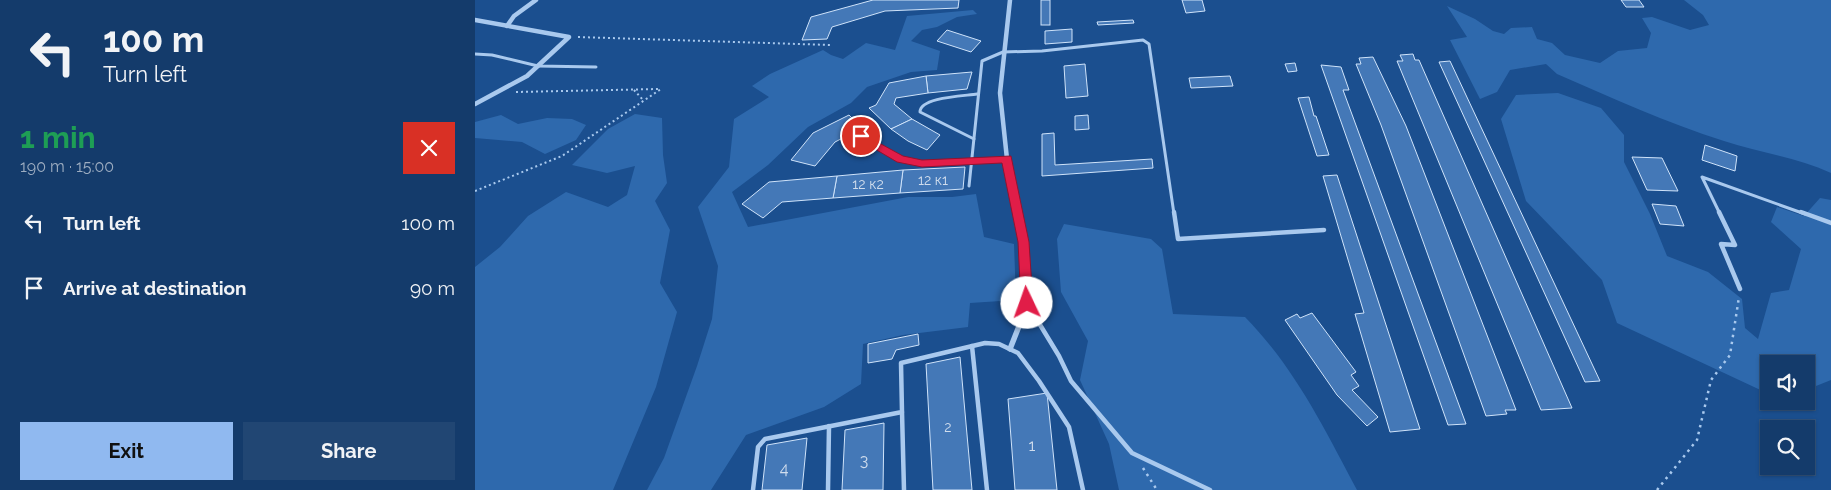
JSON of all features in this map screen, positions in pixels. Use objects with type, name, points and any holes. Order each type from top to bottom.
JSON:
[{"type":"street","points":[[507,26],[514,16],[536,0]]},
{"type":"street","points":[[1010,0],[1000,93],[1007,159],[1024,242],[1027,303],[1010,349]]},
{"type":"street","points":[[475,20],[569,37]]},
{"type":"street","points":[[475,104],[527,76],[569,37]]},
{"type":"lane","points":[[969,186],[973,160],[977,94],[982,61],[1003,52],[1041,51],[1143,40],[1149,44],[1178,239],[1324,230]]},
{"type":"lane","points":[[475,54],[492,55],[538,66],[596,67]]},
{"type":"lane","points":[[974,139],[920,112],[919,109],[929,102],[977,94]]},
{"type":"lane","points":[[861,136],[901,160],[922,163],[1007,159]]},
{"type":"lane","points":[[1741,289],[1721,244],[1735,245],[1702,177],[1831,223]]},
{"type":"lane","points":[[1027,303],[1059,356],[1071,381],[1132,452],[1210,490]]},
{"type":"lane","points":[[904,490],[901,363],[972,346],[999,344],[1018,353],[1069,427],[1083,490]]},
{"type":"lane","points":[[972,346],[987,490]]},
{"type":"lane","points":[[753,490],[758,447],[765,439],[902,412]]},
{"type":"lane","points":[[828,490],[829,426]]},
{"type":"path","points":[[569,37],[830,45]]},
{"type":"path","points":[[475,191],[562,156],[642,100],[661,89],[497,93]]},
{"type":"path","points":[[634,90],[642,100]]},
{"type":"path","points":[[1657,490],[1697,440],[1711,380],[1730,355],[1734,315],[1741,289]]},
{"type":"path","points":[[1143,468],[1157,490]]},
{"type":"shaded area","points":[[1684,0],[1831,0],[1831,173],[1792,159],[1703,134],[1640,110],[1557,74],[1546,64],[1510,70],[1497,92],[1480,99],[1450,40],[1467,37],[1447,6],[1475,19],[1493,31],[1504,34],[1511,28],[1532,27],[1537,39],[1552,43],[1565,55],[1600,63],[1618,51],[1647,48],[1651,33],[1642,18],[1652,17],[1690,30],[1709,25],[1703,15]]},
{"type":"shaded area","points":[[973,10],[977,14],[957,17],[937,27],[922,30],[911,41],[940,51],[937,70],[911,72],[867,87],[851,103],[808,127],[768,165],[732,192],[748,227],[908,197],[952,197],[976,194],[984,237],[1014,244],[1016,300],[970,303],[968,327],[903,335],[863,344],[861,384],[824,407],[746,435],[711,490],[647,490],[664,458],[712,319],[718,266],[698,207],[729,167],[734,119],[769,97],[752,86],[770,74],[823,50],[843,59],[866,43],[895,50],[907,16]]},
{"type":"shaded area","points":[[1558,93],[1601,108],[1624,135],[1624,162],[1650,214],[1667,256],[1708,272],[1742,299],[1745,328],[1758,339],[1771,293],[1789,290],[1801,249],[1771,222],[1777,207],[1804,216],[1820,198],[1831,200],[1831,380],[1815,386],[1815,355],[1760,355],[1760,390],[1617,323],[1602,280],[1526,201],[1501,119],[1516,95]]},
{"type":"shaded area","points":[[635,114],[662,118],[663,155],[667,183],[655,201],[670,230],[660,283],[677,312],[656,387],[613,490],[475,490],[475,267],[500,247],[528,216],[566,192],[608,207],[627,195],[635,166],[607,173],[572,165],[608,129]]},
{"type":"shaded area","points":[[501,115],[518,124],[547,118],[572,119],[586,125],[576,140],[545,154],[522,142],[475,138],[475,122]]},
{"type":"shaded area","points":[[1064,224],[1151,239],[1162,249],[1173,314],[1245,317],[1263,337],[1294,378],[1320,421],[1357,490],[1119,490],[1109,444],[1080,380],[1088,341],[1061,292],[1057,239]]},
{"type":"building","points":[[873,0],[959,0],[958,8],[885,11],[832,27],[827,39],[802,40],[811,17]]},
{"type":"building","points":[[1041,0],[1050,0],[1050,25],[1041,25]]},
{"type":"building","points":[[1182,0],[1202,0],[1205,11],[1186,13]]},
{"type":"building","points":[[1621,0],[1639,0],[1644,7],[1626,7]]},
{"type":"building","points":[[1133,20],[1134,23],[1098,25],[1097,22]]},
{"type":"building","points":[[1072,29],[1072,42],[1045,44],[1045,31]]},
{"type":"building","points":[[947,30],[981,41],[971,52],[937,41]]},
{"type":"building","points":[[1413,54],[1415,60],[1419,60],[1572,408],[1541,410],[1397,61],[1403,61],[1400,55]]},
{"type":"building","points":[[1373,57],[1406,126],[1516,410],[1505,410],[1507,414],[1486,416],[1381,125],[1356,64],[1361,64],[1359,58]]},
{"type":"building","points":[[1450,61],[1600,381],[1585,382],[1439,62]]},
{"type":"building","points":[[1295,63],[1297,71],[1288,72],[1285,64]]},
{"type":"building","points":[[1085,64],[1088,96],[1066,98],[1064,66]]},
{"type":"building","points":[[1321,65],[1341,67],[1349,90],[1343,90],[1466,424],[1448,425]]},
{"type":"building","points":[[972,72],[967,89],[928,93],[926,76]]},
{"type":"building","points":[[926,76],[928,93],[896,98],[894,104],[912,119],[891,129],[869,108],[876,105],[889,83]]},
{"type":"building","points":[[1230,76],[1233,86],[1191,88],[1189,78]]},
{"type":"building","points":[[1309,97],[1329,155],[1317,156],[1298,98]]},
{"type":"building","points":[[849,115],[862,128],[835,142],[815,166],[791,160],[813,133]]},
{"type":"building","points":[[1088,115],[1089,129],[1075,130],[1075,116]]},
{"type":"building","points":[[912,119],[940,135],[927,150],[908,141],[891,129]]},
{"type":"building","points":[[1054,133],[1055,165],[1152,159],[1153,168],[1042,176],[1042,134]]},
{"type":"building","points":[[1705,145],[1737,156],[1735,171],[1702,160]]},
{"type":"building","points":[[1632,157],[1662,158],[1678,191],[1647,190]]},
{"type":"building","points":[[965,167],[963,189],[900,193],[903,170]]},
{"type":"building","points":[[903,170],[900,193],[833,198],[837,176]]},
{"type":"building","points":[[1337,175],[1420,429],[1390,432],[1355,314],[1364,313],[1323,176]]},
{"type":"building","points":[[837,176],[833,198],[782,202],[763,218],[742,204],[769,182]]},
{"type":"building","points":[[1652,204],[1676,206],[1684,226],[1660,224]]},
{"type":"building","points":[[1312,313],[1356,372],[1351,375],[1359,386],[1352,390],[1378,417],[1367,426],[1337,395],[1285,320],[1297,314],[1300,318]]},
{"type":"building","points":[[918,334],[919,345],[896,350],[892,359],[868,363],[868,344]]},
{"type":"building","points":[[960,357],[972,490],[933,490],[926,364]]},
{"type":"building","points":[[1047,393],[1057,490],[1015,490],[1008,399]]},
{"type":"building","points":[[884,423],[883,490],[842,490],[845,430]]},
{"type":"building","points":[[807,438],[802,490],[762,490],[767,445]]},
{"type":"route","points":[[861,136],[901,160],[922,163],[1007,159],[1024,242],[1027,303]]}]
